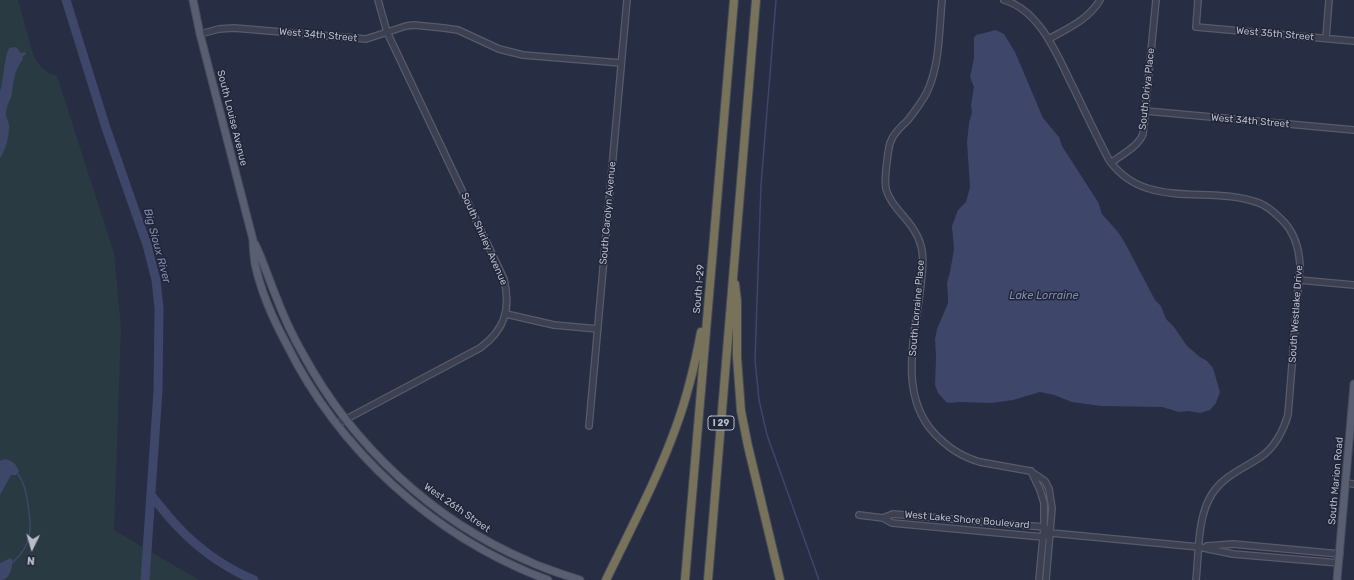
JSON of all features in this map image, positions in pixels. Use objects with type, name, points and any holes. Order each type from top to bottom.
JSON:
[{"type":"highway","name":"South I-29","points":[[685,580],[734,0]]},
{"type":"highway","name":"I 29","points":[[708,580],[756,0]]},
{"type":"highway","points":[[733,266],[737,301],[737,357],[741,411],[780,580]]},
{"type":"highway","points":[[606,580],[677,427],[694,366],[710,284]]},
{"type":"main road","name":"South Louise Avenue","points":[[193,0],[200,34],[253,240],[255,264],[265,297],[279,331],[301,372],[337,424]]},
{"type":"main road","name":"South Louise Avenue","points":[[253,240],[264,261],[278,300],[298,345],[317,377],[346,419]]},
{"type":"main road","name":"South Marion Road","points":[[1337,580],[1354,384]]},
{"type":"main road","name":"West 26th Street","points":[[346,419],[390,468],[424,498],[455,521],[515,555],[580,580]]},
{"type":"main road","name":"West 26th Street","points":[[337,424],[383,476],[412,502],[464,539],[524,571],[548,580]]},
{"type":"street","name":"South Shirley Avenue","points":[[337,424],[488,343],[499,330],[506,314],[506,289],[504,279],[387,32],[378,0]]},
{"type":"street","name":"South Carolyn Avenue","points":[[589,426],[627,0]]},
{"type":"street","name":"South Lorraine Place","points":[[942,0],[936,59],[930,84],[921,102],[890,142],[885,177],[885,183],[889,196],[914,229],[922,250],[922,269],[912,366],[914,393],[920,412],[927,425],[952,449],[973,460],[1030,471],[1045,480],[1049,489],[1052,508],[1046,580]]},
{"type":"street","name":"South Westlake Drive","points":[[1004,0],[1022,8],[1049,39],[1111,163],[1117,171],[1126,178],[1150,189],[1162,192],[1245,199],[1259,203],[1273,211],[1284,222],[1294,237],[1299,252],[1299,280],[1288,415],[1283,430],[1274,444],[1264,454],[1227,477],[1212,493],[1204,509],[1196,580]]},
{"type":"street","points":[[1049,39],[1082,20],[1100,0]]},
{"type":"street","name":"South Oriya Place","points":[[1111,163],[1140,140],[1144,128],[1156,0]]},
{"type":"street","name":"West 35th Street","points":[[1198,0],[1196,28],[1354,41]]},
{"type":"street","points":[[1326,38],[1329,0]]},
{"type":"street","name":"West 34th Street","points":[[200,34],[219,29],[234,28],[366,39],[406,26],[414,25],[458,30],[499,48],[523,55],[621,63]]},
{"type":"street","name":"West 34th Street","points":[[1146,111],[1354,130]]},
{"type":"street","points":[[1299,280],[1354,285]]},
{"type":"street","points":[[506,314],[551,324],[598,329]]},
{"type":"street","points":[[1030,471],[1040,490],[1044,503],[1044,527],[1039,580]]},
{"type":"street","points":[[1346,483],[1354,484]]},
{"type":"street","name":"West Lake Shore Boulevard","points":[[883,518],[893,514],[1044,527],[1051,533]]},
{"type":"street","name":"West Lake Shore Boulevard","points":[[859,516],[883,518],[892,523],[1043,536],[1051,533],[1199,547],[1233,554],[1339,563]]},
{"type":"street","name":"West Lake Shore Boulevard","points":[[1199,547],[1233,544],[1340,554]]},
{"type":"shaded area","points":[[0,0],[18,0],[33,54],[42,68],[48,73],[57,76],[114,253],[121,328],[114,530],[199,580],[0,580]]},
{"type":"water","name":"Lake Lorraine","points":[[996,30],[1004,34],[1015,52],[1043,118],[1059,137],[1062,146],[1098,202],[1102,214],[1118,232],[1125,243],[1155,300],[1161,306],[1166,319],[1174,327],[1187,346],[1207,361],[1213,368],[1220,392],[1216,403],[1210,410],[1200,413],[1189,411],[1179,412],[1162,407],[1101,406],[1072,402],[1054,395],[1040,392],[1013,400],[991,403],[950,403],[946,402],[938,393],[935,385],[935,339],[937,329],[948,303],[947,283],[954,249],[952,226],[958,210],[966,202],[970,187],[967,142],[974,87],[970,77],[974,58],[974,38],[976,35]]},
{"type":"water","points":[[16,47],[21,53],[25,52],[26,54],[22,57],[23,59],[15,75],[7,106],[6,115],[9,126],[8,139],[0,158],[0,92],[9,48]]},
{"type":"water","points":[[4,459],[14,463],[19,472],[16,475],[11,475],[0,495],[0,461]]},
{"type":"water","points":[[11,558],[13,562],[10,574],[3,580],[0,580],[0,563]]},
{"type":"waterway","name":"Big Sioux River","points":[[66,0],[106,128],[147,245],[156,280],[159,308],[158,391],[145,580]]},
{"type":"waterway","points":[[776,0],[761,185],[755,360],[759,400],[767,435],[819,580]]},
{"type":"waterway","points":[[13,562],[24,549],[30,529],[26,493],[18,474]]},
{"type":"waterway","points":[[151,495],[175,524],[196,544],[224,564],[254,580]]}]
